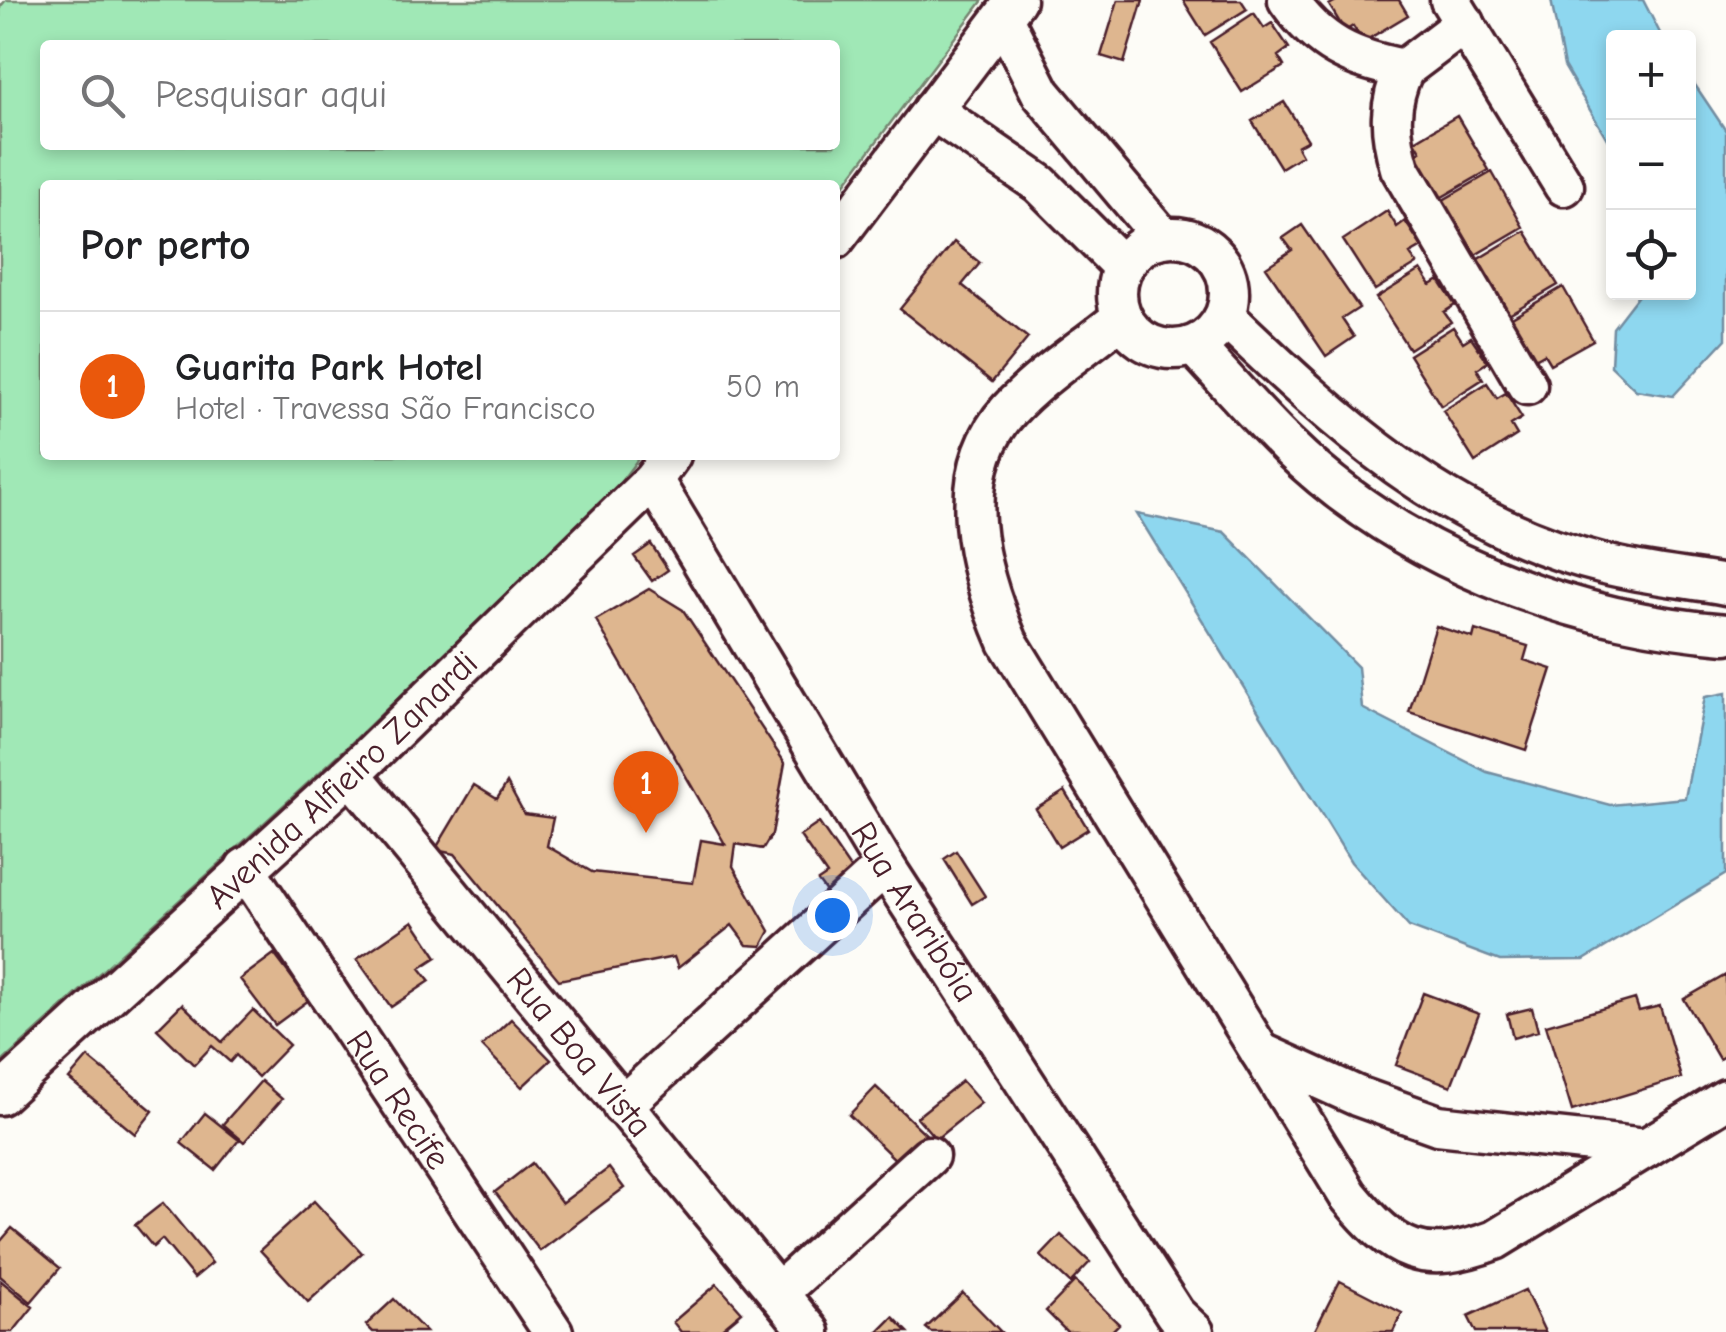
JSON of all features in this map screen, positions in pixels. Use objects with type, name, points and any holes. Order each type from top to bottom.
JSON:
[{"type":"street","points":[[1288,0],[1308,28],[1333,48],[1364,61],[1404,68]]},
{"type":"street","points":[[840,232],[1009,9]]},
{"type":"street","points":[[1009,9],[1040,94],[1163,238]]},
{"type":"street","points":[[1527,384],[1400,168],[1392,141],[1390,99],[1404,68],[1457,11],[1564,186]]},
{"type":"street","points":[[932,110],[1040,184],[1123,266]]},
{"type":"street","points":[[1163,238],[1197,242],[1212,252],[1229,282],[1225,316],[1207,339],[1194,346],[1160,348],[1132,332],[1117,301],[1123,266],[1147,243],[1163,238]]},
{"type":"street","points":[[1225,316],[1310,398],[1408,477],[1502,528],[1604,564],[1726,585]]},
{"type":"street","points":[[1122,317],[1008,410],[984,451],[972,518],[983,584],[1008,642],[1348,1195],[1377,1231],[1418,1252],[1456,1254],[1495,1240],[1726,1099]]},
{"type":"street","points":[[1194,346],[1289,448],[1359,505],[1432,552],[1520,588],[1612,616],[1726,634]]},
{"type":"street","name":"Avenida Alfieiro Zanardi","points":[[0,1095],[350,774],[662,467]]},
{"type":"street","name":"Rua Araribóia","points":[[662,467],[885,866],[1175,1314],[1194,1332]]},
{"type":"street","name":"Rua Boa Vista","points":[[350,774],[810,1332]]},
{"type":"street","points":[[622,1106],[885,866]]},
{"type":"street","name":"Rua Recife","points":[[245,868],[554,1332]]},
{"type":"street","points":[[1260,1052],[1358,1096],[1438,1125],[1646,1148]]},
{"type":"street","points":[[778,1293],[929,1156]]},
{"type":"green space","points":[[6,0],[983,0],[840,190],[840,180],[40,180],[40,460],[637,460],[613,492],[344,750],[0,1064],[0,7]]},
{"type":"water","points":[[1551,0],[1643,0],[1658,30],[1606,30],[1606,137],[1564,66]]},
{"type":"water","points":[[1696,86],[1726,131],[1726,339],[1673,396],[1636,390],[1611,366],[1613,328],[1635,300],[1696,300]]},
{"type":"water","points":[[1137,514],[1224,532],[1358,667],[1362,708],[1487,772],[1610,805],[1685,798],[1705,697],[1726,693],[1726,874],[1584,960],[1500,961],[1409,927],[1351,862]]},
{"type":"building","points":[[1118,0],[1143,0],[1124,63],[1101,56]]},
{"type":"building","points":[[1183,0],[1241,0],[1247,9],[1205,35]]},
{"type":"building","points":[[1338,0],[1399,0],[1408,15],[1363,42],[1353,26],[1345,31],[1329,5]]},
{"type":"building","points":[[1254,13],[1264,28],[1272,23],[1289,48],[1278,56],[1284,66],[1242,92],[1210,42]]},
{"type":"building","points":[[1284,102],[1308,140],[1297,146],[1302,155],[1281,168],[1252,121]]},
{"type":"building","points":[[1457,116],[1489,170],[1435,201],[1410,157],[1421,151],[1415,141]]},
{"type":"building","points":[[1492,172],[1523,227],[1470,258],[1438,203]]},
{"type":"building","points":[[1387,211],[1397,227],[1405,221],[1422,247],[1410,254],[1417,264],[1375,290],[1343,240]]},
{"type":"building","points":[[1302,225],[1359,308],[1342,319],[1354,337],[1326,356],[1266,267],[1292,250],[1283,238]]},
{"type":"building","points":[[1525,231],[1558,285],[1507,315],[1475,261]]},
{"type":"building","points":[[954,242],[980,263],[962,285],[1028,338],[992,382],[900,309]]},
{"type":"building","points":[[1421,270],[1431,285],[1439,280],[1455,305],[1444,312],[1451,322],[1409,349],[1376,298]]},
{"type":"building","points":[[1563,287],[1593,340],[1550,364],[1544,354],[1530,362],[1505,321]]},
{"type":"building","points":[[1453,327],[1463,342],[1471,337],[1488,362],[1477,369],[1483,379],[1441,406],[1409,355]]},
{"type":"building","points":[[1487,383],[1497,398],[1506,393],[1522,418],[1511,425],[1517,435],[1475,462],[1443,411]]},
{"type":"building","points":[[651,544],[668,570],[652,581],[634,556]]},
{"type":"building","points":[[649,589],[683,610],[785,763],[772,834],[763,849],[736,844],[733,866],[770,931],[762,946],[747,945],[732,925],[678,968],[674,957],[559,980],[455,854],[435,850],[474,785],[497,799],[507,783],[524,814],[553,818],[547,846],[592,872],[693,883],[701,840],[725,844],[596,620]]},
{"type":"building","points":[[1436,626],[1473,638],[1475,630],[1528,646],[1524,660],[1552,669],[1526,750],[1409,712]]},
{"type":"building","points":[[1065,791],[1088,829],[1059,847],[1036,809]]},
{"type":"building","points":[[819,823],[856,877],[829,896],[818,881],[827,875],[800,836]]},
{"type":"building","points":[[956,851],[985,896],[972,904],[944,859]]},
{"type":"building","points":[[413,921],[437,957],[420,968],[430,981],[391,1007],[357,959]]},
{"type":"building","points":[[274,954],[309,1000],[275,1025],[240,979]]},
{"type":"building","points":[[1726,975],[1726,1055],[1719,1059],[1684,999]]},
{"type":"building","points":[[1423,993],[1479,1014],[1451,1086],[1396,1065]]},
{"type":"building","points":[[1635,999],[1639,1011],[1660,1006],[1681,1078],[1572,1111],[1546,1025]]},
{"type":"building","points":[[182,1004],[222,1042],[253,1010],[289,1045],[258,1077],[236,1055],[230,1062],[212,1046],[194,1065],[157,1029]]},
{"type":"building","points":[[1532,1008],[1538,1031],[1513,1038],[1507,1014]]},
{"type":"building","points":[[511,1019],[551,1060],[522,1087],[482,1046]]},
{"type":"building","points":[[88,1057],[153,1111],[135,1134],[69,1079]]},
{"type":"building","points":[[261,1081],[282,1099],[244,1142],[223,1124]]},
{"type":"building","points":[[962,1081],[981,1103],[936,1139],[917,1117]]},
{"type":"building","points":[[876,1087],[930,1138],[903,1167],[849,1115]]},
{"type":"building","points":[[205,1113],[239,1140],[215,1170],[181,1143]]},
{"type":"building","points":[[532,1163],[562,1203],[609,1168],[624,1188],[540,1251],[495,1192]]},
{"type":"building","points":[[314,1201],[362,1253],[308,1302],[260,1250]]},
{"type":"building","points":[[163,1203],[212,1263],[194,1278],[162,1239],[153,1247],[135,1225]]},
{"type":"building","points":[[12,1228],[60,1268],[31,1302],[0,1276],[0,1242]]},
{"type":"building","points":[[1061,1235],[1090,1262],[1070,1283],[1041,1256]]},
{"type":"building","points":[[0,1280],[33,1307],[13,1332],[0,1332]]},
{"type":"building","points":[[1075,1281],[1119,1324],[1111,1332],[1067,1332],[1046,1311]]},
{"type":"building","points":[[1340,1281],[1402,1313],[1393,1332],[1314,1332]]},
{"type":"building","points":[[717,1284],[742,1312],[718,1332],[681,1332],[673,1322]]},
{"type":"building","points":[[1525,1290],[1545,1332],[1476,1332],[1468,1316]]},
{"type":"building","points":[[963,1293],[1001,1332],[931,1332],[926,1328]]},
{"type":"building","points":[[394,1299],[426,1332],[373,1332],[366,1325]]},
{"type":"building","points":[[893,1317],[908,1332],[878,1332]]},
{"type":"place","name":"Guarita Park Hotel","points":[[646,833]]}]
